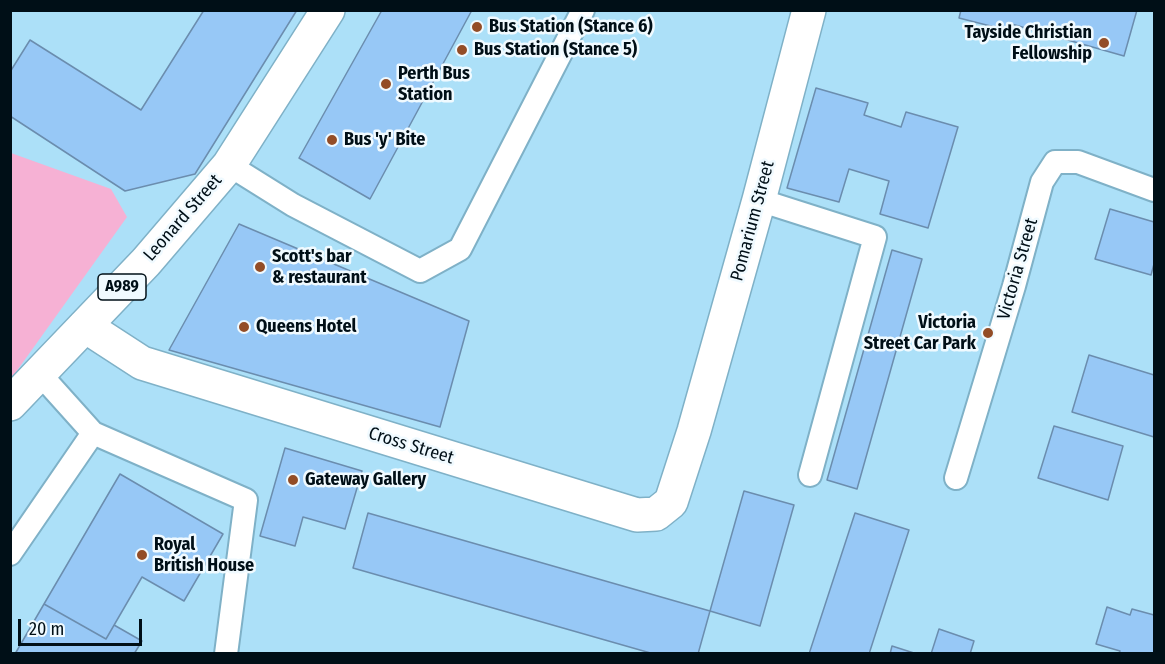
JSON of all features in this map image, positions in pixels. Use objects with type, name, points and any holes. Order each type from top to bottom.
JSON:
[{"type":"street","name":"Leonard Street","points":[[10,404],[146,262],[229,165],[328,10]]},
{"type":"street","name":"Pomarium Street","points":[[694,430],[759,200],[809,10]]},
{"type":"street","name":"Cross Street","points":[[85,326],[142,363],[637,515],[656,514],[671,502],[694,430]]},
{"type":"lane","points":[[229,165],[293,206],[420,271],[460,249],[583,10]]},
{"type":"lane","name":"Victoria Street","points":[[956,478],[1014,286],[1042,182],[1055,162],[1078,162],[1155,190]]},
{"type":"lane","points":[[759,200],[875,237],[810,475]]},
{"type":"lane","points":[[40,374],[93,433],[246,500],[226,654]]},
{"type":"lane","points":[[10,554],[93,433]]},
{"type":"shaded area","points":[[11,153],[111,189],[127,217],[11,379]]},
{"type":"building","points":[[204,10],[297,10],[195,174],[125,191],[10,116],[10,72],[30,40],[141,110]]},
{"type":"building","name":"Perth Bus Station","points":[[382,10],[472,10],[370,199],[299,158]]},
{"type":"building","name":"Tayside Christian Fellowship","points":[[961,10],[1137,10],[1124,56],[1008,23],[1006,30],[959,18]]},
{"type":"building","points":[[816,88],[868,103],[864,115],[901,127],[906,112],[958,127],[928,228],[880,214],[889,181],[849,169],[839,202],[787,188]]},
{"type":"building","points":[[1110,209],[1154,222],[1154,264],[1151,275],[1095,259]]},
{"type":"building","points":[[239,224],[469,321],[440,427],[169,350]]},
{"type":"building","points":[[892,250],[922,259],[857,489],[827,480]]},
{"type":"building","points":[[1089,355],[1154,375],[1154,437],[1072,412]]},
{"type":"building","points":[[1054,426],[1123,446],[1108,500],[1038,478]]},
{"type":"building","points":[[285,448],[362,471],[345,529],[303,517],[295,546],[260,536]]},
{"type":"building","name":"Royal British House","points":[[120,474],[223,534],[184,601],[142,577],[106,639],[44,604]]},
{"type":"building","points":[[744,491],[794,505],[760,626],[710,611]]},
{"type":"building","points":[[368,513],[710,611],[698,654],[654,654],[353,568]]},
{"type":"building","points":[[855,513],[909,530],[869,654],[809,654]]},
{"type":"building","points":[[44,604],[106,639],[114,625],[142,641],[134,654],[15,654]]},
{"type":"building","points":[[1107,607],[1130,615],[1132,609],[1154,615],[1154,654],[1119,654],[1120,651],[1096,644]]},
{"type":"building","points":[[939,629],[974,641],[970,654],[931,654]]},
{"type":"building","points":[[892,646],[917,654],[890,654]]},
{"type":"place","name":"Bus Station (Stance 6)","points":[[477,27]]},
{"type":"place","name":"Tayside Christian Fellowship","points":[[1104,43]]},
{"type":"place","name":"Bus Station (Stance 5)","points":[[462,50]]},
{"type":"place","name":"Perth Bus Station","points":[[386,84]]},
{"type":"place","name":"Bus 'y' Bite","points":[[332,140]]},
{"type":"place","name":"Scott's bar & restaurant","points":[[260,267]]},
{"type":"place","name":"Queens Hotel","points":[[244,327]]},
{"type":"place","name":"Victoria Street Car Park","points":[[988,333]]},
{"type":"place","name":"Gateway Gallery","points":[[293,480]]},
{"type":"place","name":"Royal British House","points":[[142,555]]}]
